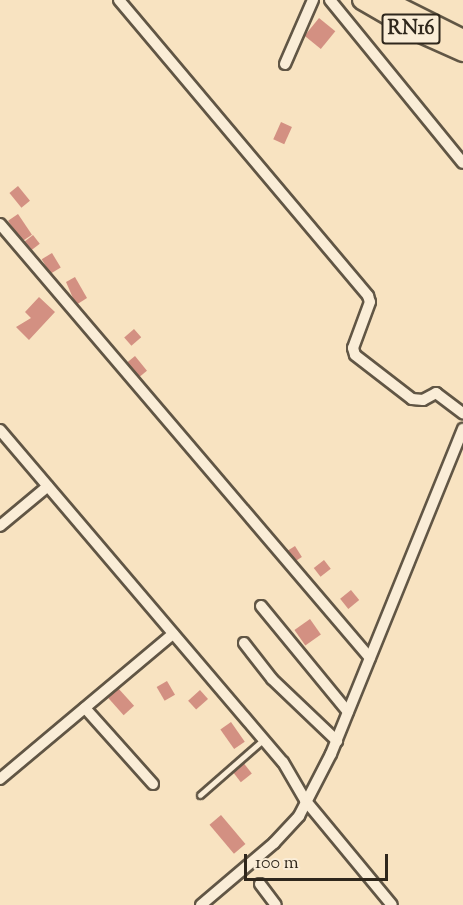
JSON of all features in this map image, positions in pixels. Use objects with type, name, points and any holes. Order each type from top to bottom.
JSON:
[{"type":"highway","name":"RN16","points":[[362,0],[414,30],[463,52]]},
{"type":"highway","name":"RN16","points":[[385,0],[463,38]]},
{"type":"street","points":[[119,0],[368,296],[370,302],[353,348],[354,355],[412,399],[423,400],[436,393],[463,413]]},
{"type":"street","points":[[285,64],[313,0]]},
{"type":"street","points":[[330,0],[462,158]]},
{"type":"street","points":[[0,224],[369,658]]},
{"type":"street","points":[[201,905],[290,828],[305,801],[336,741],[463,429]]},
{"type":"street","points":[[0,430],[264,739],[297,782],[305,801],[392,905]]},
{"type":"street","points":[[0,526],[48,486]]},
{"type":"street","points":[[261,606],[348,712]]},
{"type":"street","points":[[0,779],[173,634]]},
{"type":"street","points":[[244,643],[272,679],[336,741]]},
{"type":"street","points":[[86,708],[153,784]]},
{"type":"street","points":[[260,884],[276,905]]},
{"type":"lane","points":[[200,795],[264,739]]},
{"type":"building","points":[[319,18],[335,31],[321,49],[305,36]]},
{"type":"building","points":[[281,122],[292,127],[284,144],[273,139]]},
{"type":"building","points":[[18,186],[30,201],[21,208],[9,193]]},
{"type":"building","points":[[18,214],[32,235],[22,241],[8,221]]},
{"type":"building","points":[[33,235],[40,244],[29,252],[22,244]]},
{"type":"building","points":[[52,253],[61,268],[50,274],[42,259]]},
{"type":"building","points":[[75,277],[87,298],[76,305],[66,282]]},
{"type":"building","points":[[39,297],[55,312],[29,340],[16,327],[31,318],[25,312]]},
{"type":"building","points":[[134,329],[141,337],[131,346],[124,338]]},
{"type":"building","points":[[135,356],[147,371],[137,379],[125,364]]},
{"type":"building","points":[[295,546],[302,557],[291,564],[284,553]]},
{"type":"building","points":[[324,560],[331,569],[321,577],[314,568]]},
{"type":"building","points":[[351,590],[359,600],[348,609],[340,599]]},
{"type":"building","points":[[310,619],[321,635],[305,645],[294,630]]},
{"type":"building","points":[[167,681],[175,695],[165,701],[157,687]]},
{"type":"building","points":[[118,688],[134,706],[124,715],[108,697]]},
{"type":"building","points":[[200,690],[208,699],[196,710],[188,701]]},
{"type":"building","points":[[231,722],[245,742],[234,749],[220,729]]},
{"type":"building","points":[[242,761],[252,774],[241,782],[231,770]]},
{"type":"building","points":[[221,815],[245,844],[234,854],[210,825]]}]
